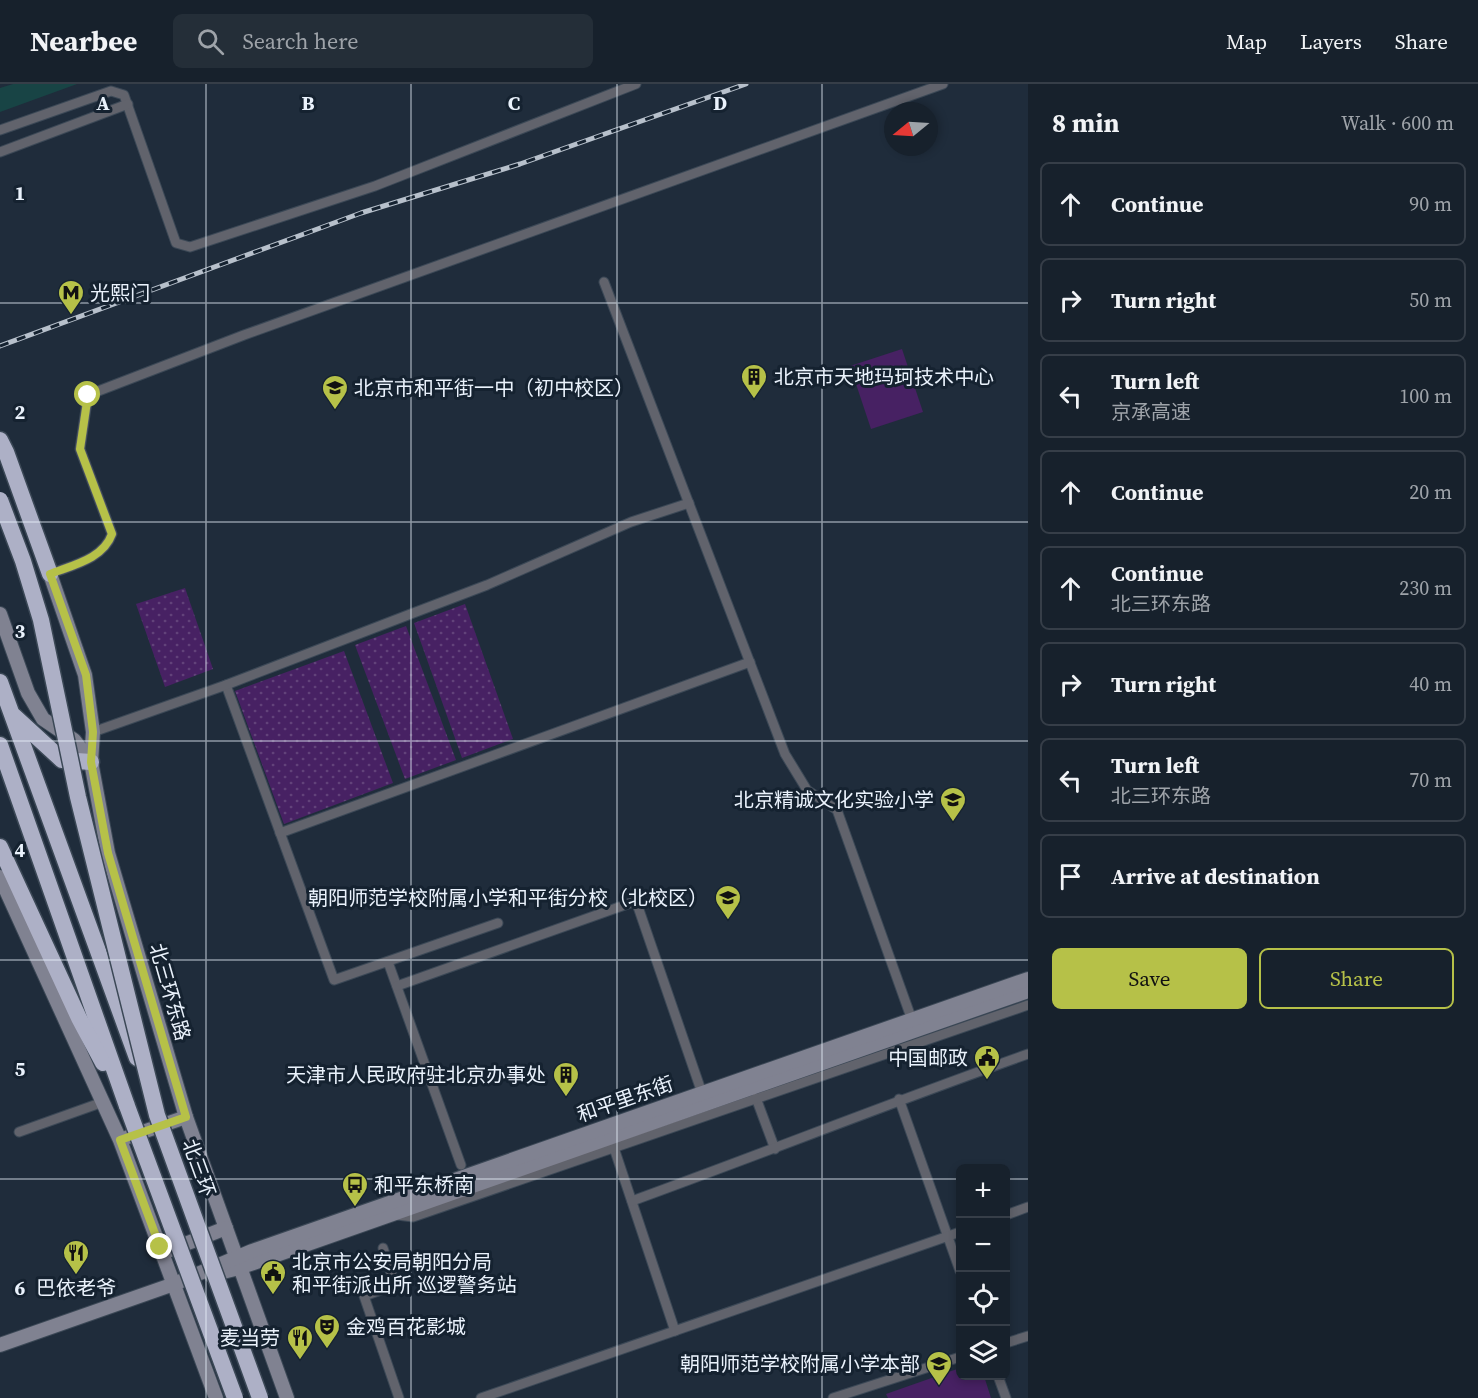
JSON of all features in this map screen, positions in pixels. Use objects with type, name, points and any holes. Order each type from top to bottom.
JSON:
[{"type":"highway","points":[[0,440],[50,574]]},
{"type":"highway","points":[[0,500],[23,561],[41,620],[78,797],[158,1115]]},
{"type":"highway","name":"北三环","points":[[0,682],[260,1398]]},
{"type":"highway","points":[[11,714],[62,759],[91,762]]},
{"type":"highway","points":[[0,745],[127,1106],[235,1398]]},
{"type":"highway","points":[[0,775],[22,806]]},
{"type":"highway","points":[[0,847],[79,1018],[127,1106]]},
{"type":"street","points":[[0,130],[111,91],[124,96],[176,243],[190,247],[375,186],[636,84]]},
{"type":"street","points":[[91,762],[93,732],[86,675],[50,574],[98,555],[109,543],[112,534],[80,449],[88,395],[244,335],[944,84]]},
{"type":"street","points":[[0,152],[128,104]]},
{"type":"street","points":[[604,282],[785,754],[807,790],[837,810],[912,1020]]},
{"type":"street","points":[[74,740],[487,585],[631,522],[689,503]]},
{"type":"street","name":"北三环东路","points":[[0,614],[28,693],[43,719],[74,740],[91,762],[108,853],[186,1117],[287,1398]]},
{"type":"street","points":[[280,833],[750,662]]},
{"type":"street","points":[[225,685],[334,980],[498,923]]},
{"type":"street","points":[[0,877],[120,1140],[216,1398]]},
{"type":"street","points":[[397,986],[636,901],[702,1093]]},
{"type":"street","points":[[388,962],[461,1165]]},
{"type":"street","name":"和平里东街","points":[[237,1262],[702,1093],[1028,979]]},
{"type":"street","name":"和平里东街","points":[[237,1262],[392,1214],[1028,991]]},
{"type":"street","points":[[392,1214],[413,1217],[1028,1005]]},
{"type":"street","points":[[632,1201],[775,1149],[899,1099],[1028,1054]]},
{"type":"street","points":[[756,1098],[775,1149]]},
{"type":"street","points":[[899,1099],[956,1259]]},
{"type":"street","points":[[19,1132],[103,1102]]},
{"type":"street","points":[[120,1140],[186,1117]]},
{"type":"street","points":[[614,1148],[675,1331]]},
{"type":"street","points":[[1010,1213],[1028,1207]]},
{"type":"street","points":[[162,1253],[225,1228]]},
{"type":"street","points":[[481,1398],[956,1233]]},
{"type":"street","points":[[383,1248],[395,1285],[364,1296],[399,1398]]},
{"type":"street","points":[[0,1345],[237,1262]]},
{"type":"street","points":[[1010,1341],[1028,1336]]},
{"type":"street","points":[[833,1398],[956,1358]]},
{"type":"street","points":[[999,1380],[1006,1398]]},
{"type":"shaded area","points":[[13,84],[77,84],[0,112],[0,88]]},
{"type":"shaded area","points":[[902,349],[923,412],[871,429],[850,366]]},
{"type":"shaded area","points":[[185,588],[213,669],[165,687],[136,604]]},
{"type":"shaded area","points":[[465,604],[513,739],[462,758],[414,623]]},
{"type":"shaded area","points":[[406,626],[456,760],[405,779],[355,645]]},
{"type":"shaded area","points":[[344,651],[393,783],[284,824],[235,691]]},
{"type":"shaded area","name":"朝阳师范学校附属小学本部","points":[[956,1369],[956,1380],[985,1380],[991,1398],[888,1398],[886,1394]]},
{"type":"railway","points":[[0,346],[361,213],[520,164],[746,84]]},
{"type":"place","name":"光熙门","points":[[71,316]]},
{"type":"place","name":"北京市天地玛珂技术中心","points":[[754,400]]},
{"type":"place","name":"北京市和平街一中（初中校区）","points":[[335,411]]},
{"type":"place","name":"北京精诚文化实验小学","points":[[953,823]]},
{"type":"place","name":"朝阳师范学校附属小学和平街分校（北校区）","points":[[728,921]]},
{"type":"place","name":"中国邮政","points":[[987,1081]]},
{"type":"place","name":"天津市人民政府驻北京办事处","points":[[566,1098]]},
{"type":"place","name":"和平东桥南","points":[[355,1208]]},
{"type":"place","name":"巴依老爷","points":[[76,1276]]},
{"type":"place","name":"北京市公安局朝阳分局 和平街派出所 巡逻警务站","points":[[273,1296]]},
{"type":"place","name":"金鸡百花影城","points":[[327,1350]]},
{"type":"place","name":"麦当劳","points":[[300,1361]]},
{"type":"place","name":"朝阳师范学校附属小学本部","points":[[939,1387]]},
{"type":"route","points":[[88,395],[80,449],[112,534],[109,543],[98,555],[50,574],[86,675],[93,732],[91,762],[108,853],[186,1117],[120,1140],[160,1247]]}]
